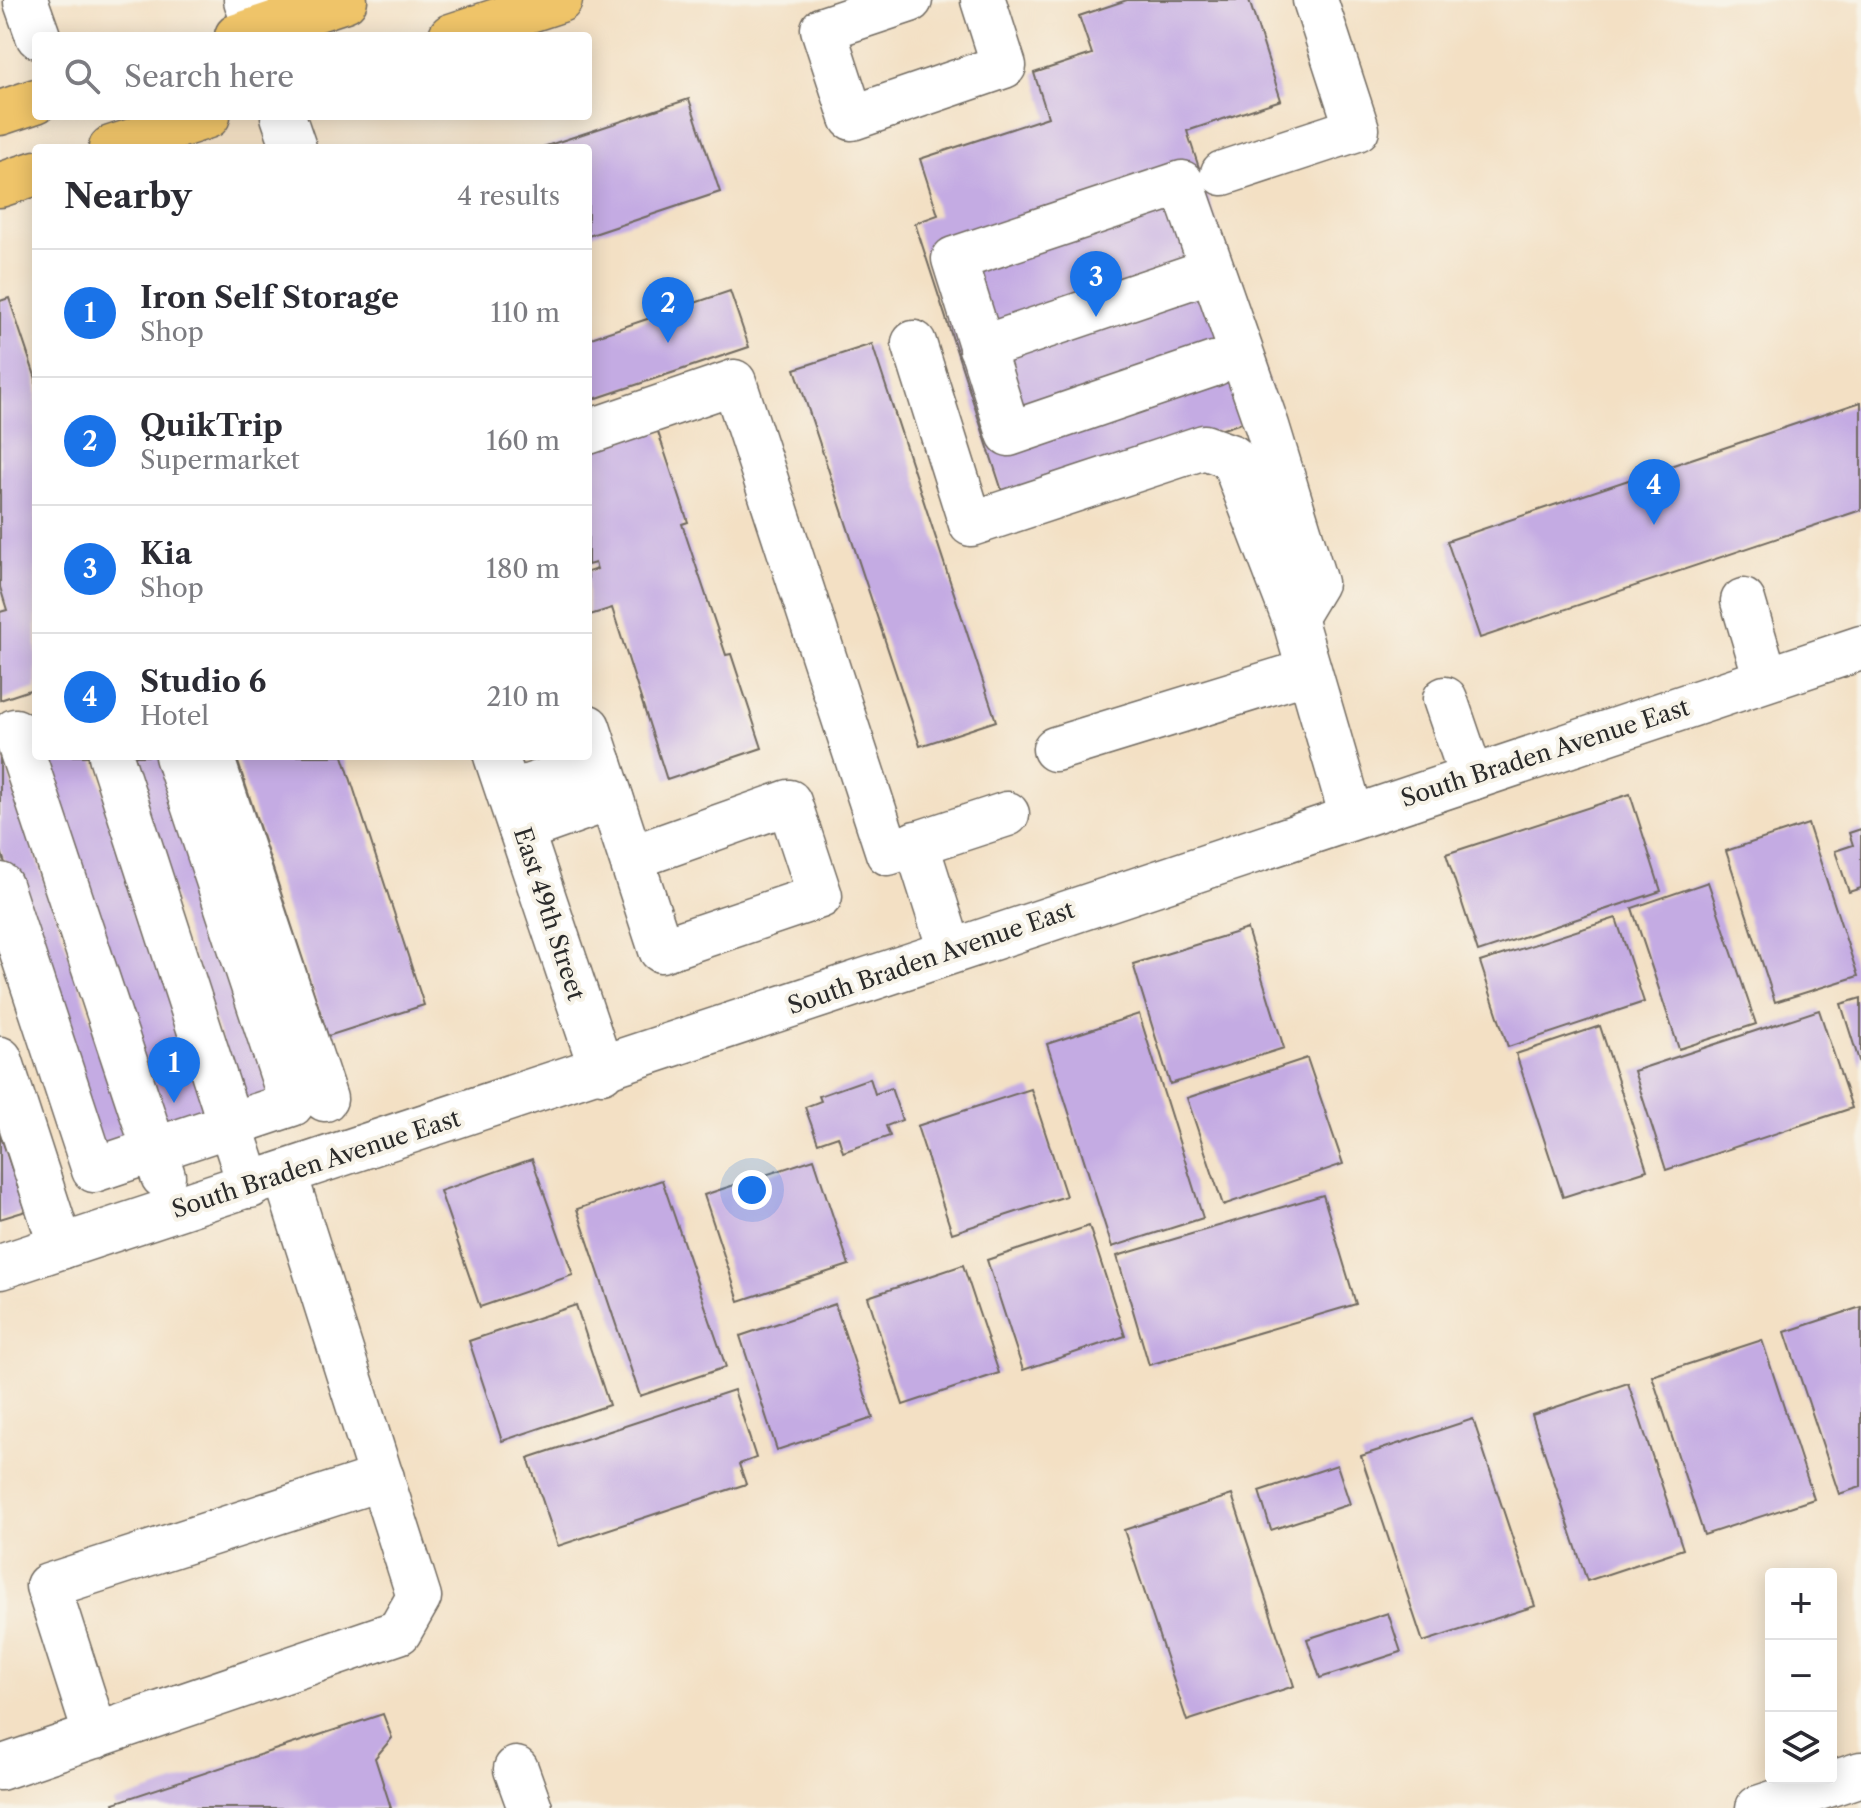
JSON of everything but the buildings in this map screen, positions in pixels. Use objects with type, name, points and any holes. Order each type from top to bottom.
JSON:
[{"type":"main road","points":[[249,26],[345,0]]},
{"type":"main road","points":[[463,32],[560,0]]},
{"type":"main road","points":[[0,113],[32,102]]},
{"type":"main road","points":[[131,144],[197,120]]},
{"type":"main road","points":[[0,185],[32,174]]},
{"type":"street","points":[[910,0],[823,29],[852,118],[1004,66],[983,0]]},
{"type":"street","points":[[1223,173],[1357,129],[1315,0]]},
{"type":"street","points":[[284,120],[293,144]]},
{"type":"street","points":[[1214,364],[1009,434],[954,259],[1182,183],[1267,426],[1315,583],[1294,618]]},
{"type":"street","points":[[981,348],[1212,270]]},
{"type":"street","points":[[914,343],[971,524],[1204,447],[1232,457],[1294,618],[1352,817]]},
{"type":"street","points":[[592,431],[734,382],[888,853],[1007,814]]},
{"type":"street","points":[[1743,601],[1766,679]]},
{"type":"street","name":"South Braden Avenue East","points":[[0,1267],[602,1071],[950,950],[1861,648]]},
{"type":"street","points":[[1055,749],[1309,671]]},
{"type":"street","points":[[1445,699],[1472,778]]},
{"type":"street","points":[[17,730],[174,1211]]},
{"type":"street","points":[[0,1768],[399,1632],[419,1597],[382,1478],[268,1180],[231,1124],[112,760]]},
{"type":"street","points":[[0,885],[94,1170],[292,1104],[178,760]]},
{"type":"street","points":[[212,760],[325,1099]]},
{"type":"street","points":[[509,793],[600,763],[631,858]]},
{"type":"street","name":"East 49th Street","points":[[509,793],[602,1071]]},
{"type":"street","points":[[916,843],[950,950]]},
{"type":"street","points":[[0,1059],[61,1247]]},
{"type":"street","points":[[96,1736],[48,1586],[382,1478]]},
{"type":"street","points":[[1758,1808],[1806,1800],[1861,1774]]},
{"type":"place","name":"Kia","points":[[1096,317]]},
{"type":"place","name":"QuikTrip","points":[[668,343]]},
{"type":"place","name":"Studio 6","points":[[1654,525]]},
{"type":"place","name":"Iron Self Storage","points":[[174,1103]]}]
